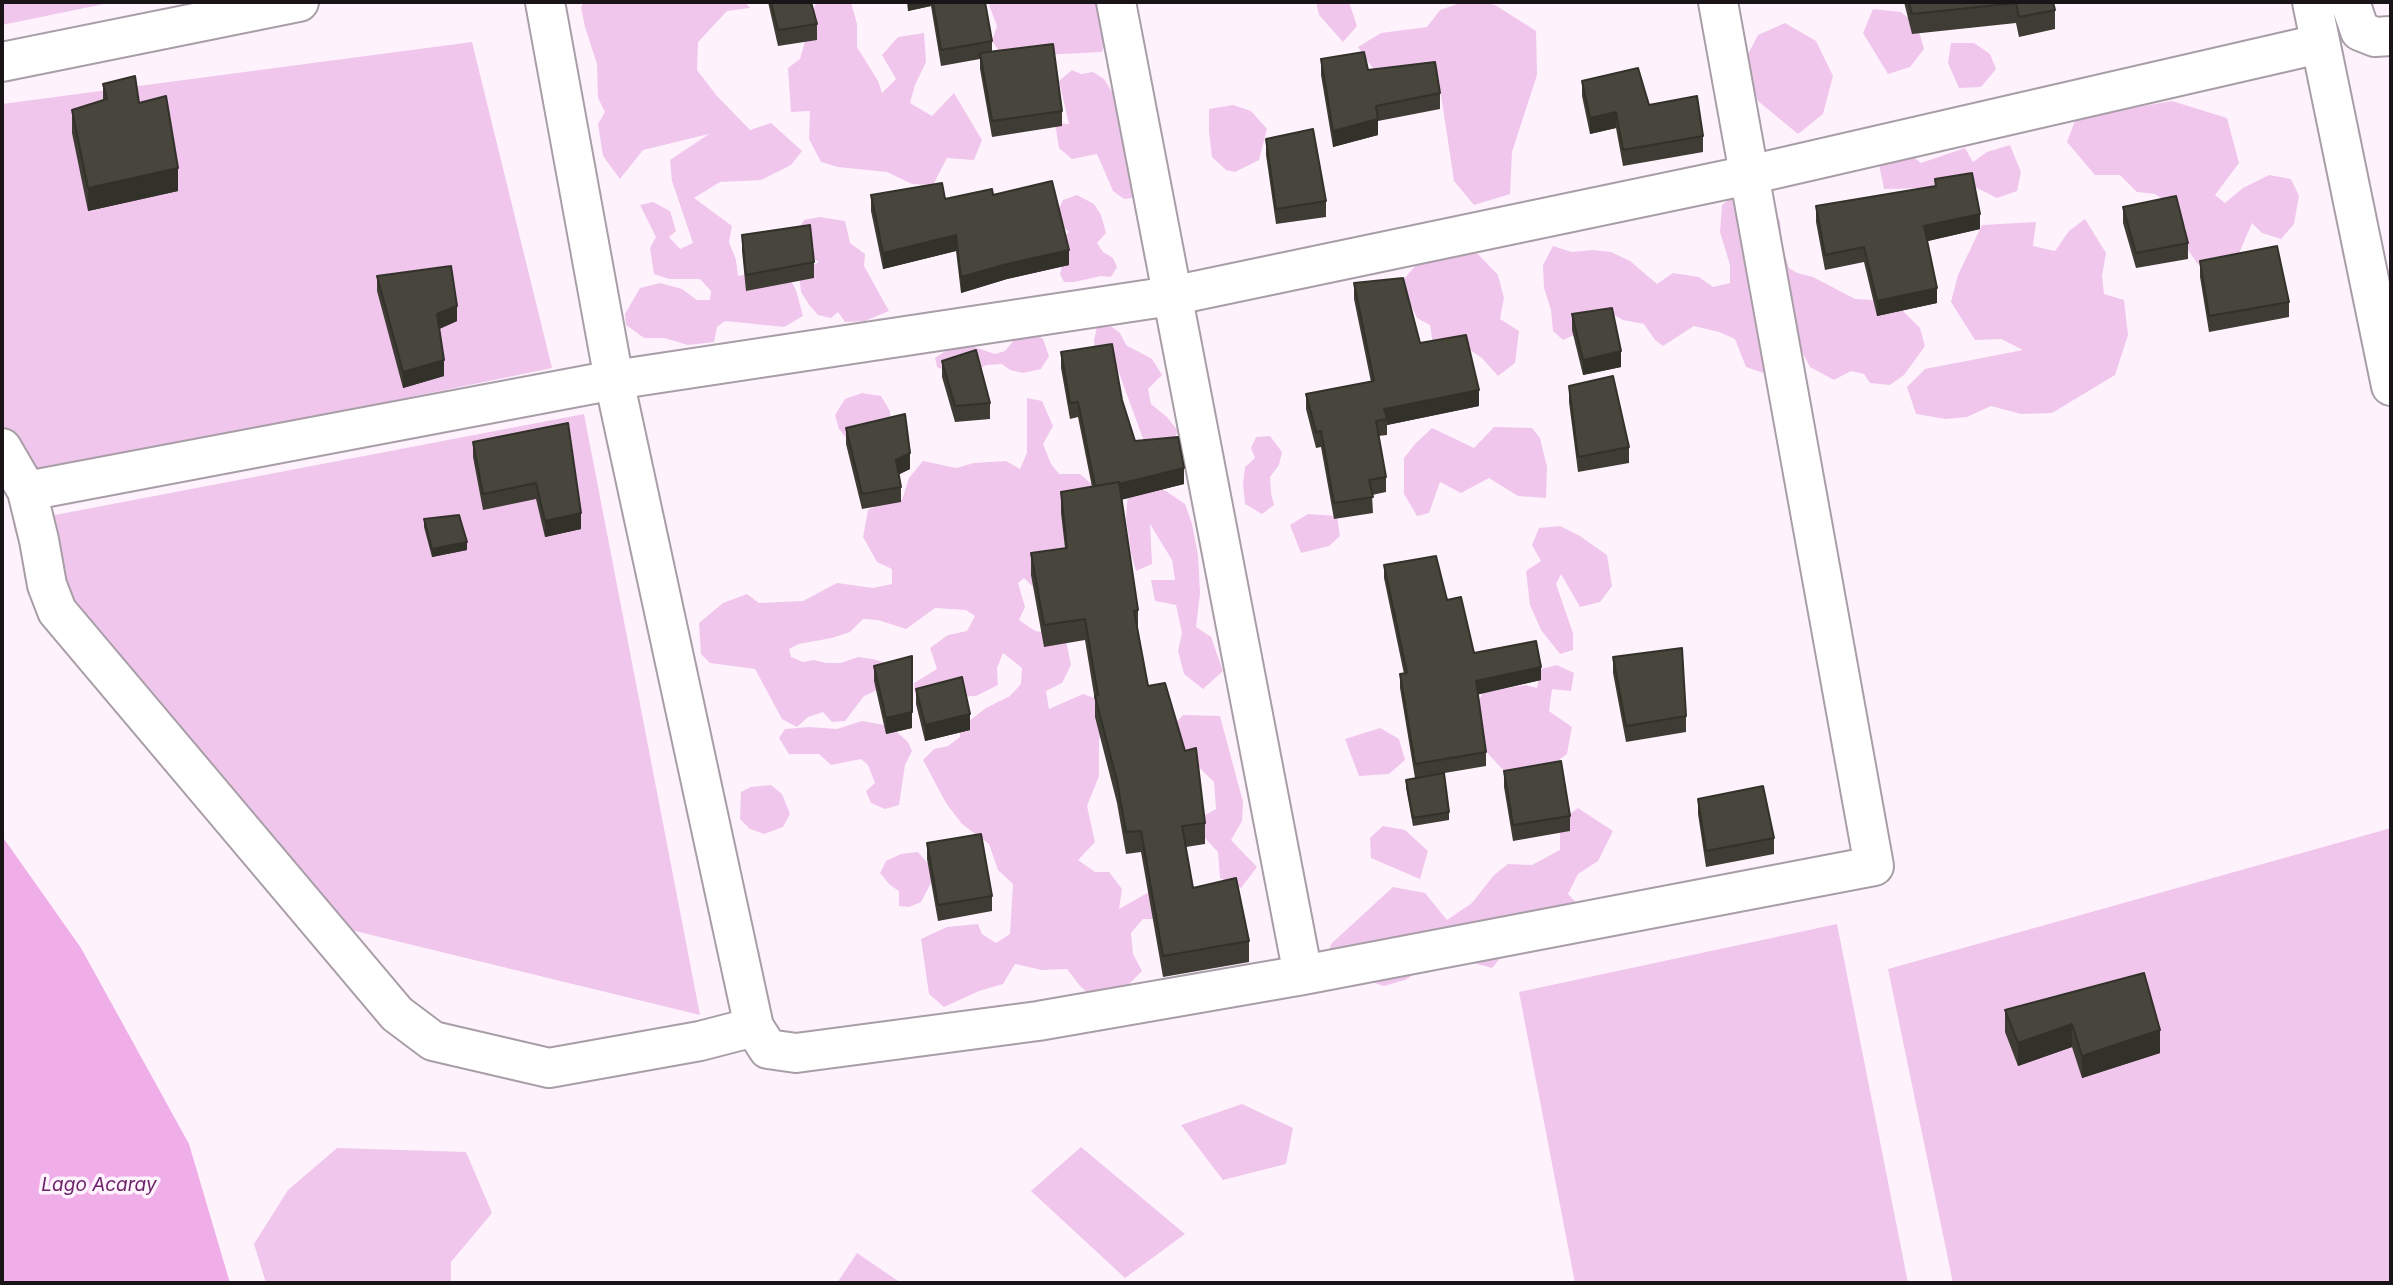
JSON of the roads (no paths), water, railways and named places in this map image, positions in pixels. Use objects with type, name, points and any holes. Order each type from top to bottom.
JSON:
[{"type":"street","points":[[2,62],[299,2]]},
{"type":"street","points":[[545,2],[614,380],[754,1027],[768,1049],[796,1053],[1038,1021],[1303,975],[1874,866],[1718,2]]},
{"type":"street","points":[[1116,2],[1303,975]]},
{"type":"street","points":[[2312,2],[2391,386]]},
{"type":"street","points":[[2350,2],[2360,31],[2375,37],[2391,36]]},
{"type":"street","points":[[27,491],[614,380],[1171,296],[1749,175],[2319,44]]},
{"type":"street","points":[[2,448],[27,491],[47,585],[57,611],[397,1014],[433,1041],[548,1068],[700,1041],[754,1027]]},
{"type":"water","name":"Lago Acaray","points":[[2,836],[81,948],[189,1144],[230,1283],[2,1283]]}]
